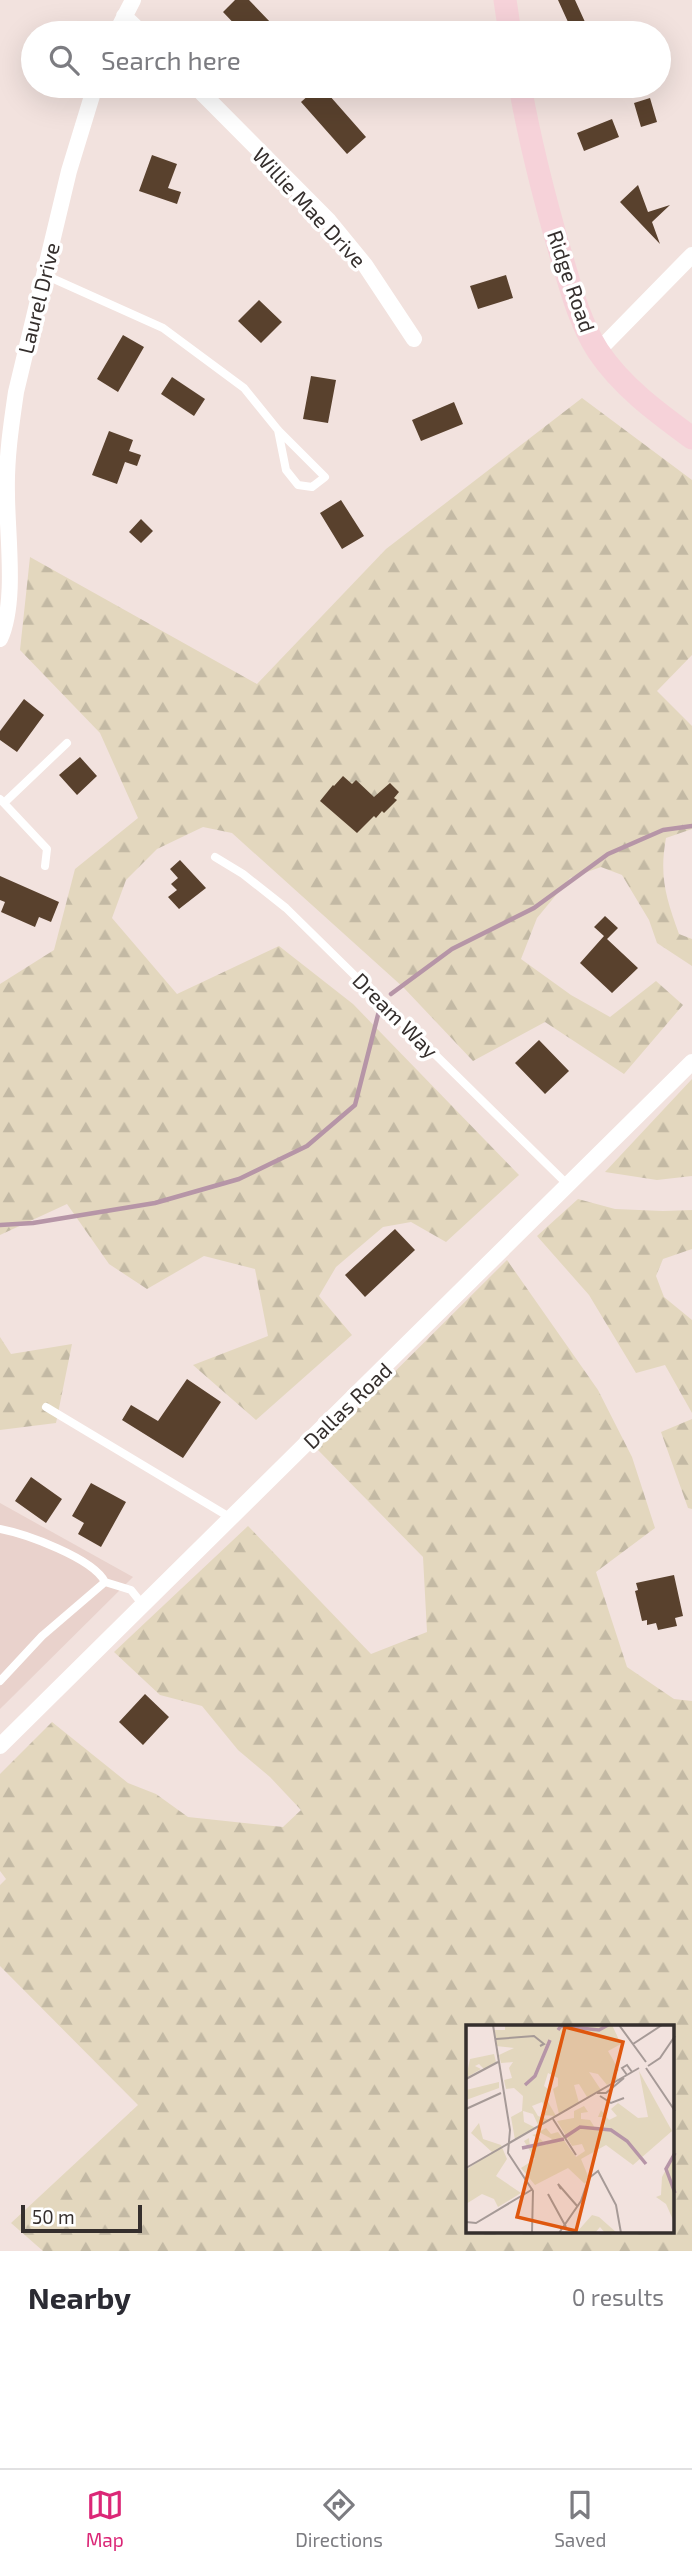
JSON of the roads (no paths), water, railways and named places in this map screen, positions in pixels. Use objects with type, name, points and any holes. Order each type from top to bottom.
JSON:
[{"type":"street","points":[[122,21],[133,0]]},
{"type":"street","points":[[505,0],[508,21]]},
{"type":"street","points":[[124,16],[129,21]]},
{"type":"street","name":"Laurel Drive","points":[[0,639],[6,622],[9,594],[7,490],[10,429],[24,349],[45,275],[69,171],[92,98]]},
{"type":"street","name":"Willie Mae Drive","points":[[207,98],[329,221],[365,265],[414,339]]},
{"type":"street","name":"Ridge Road","points":[[523,98],[547,207],[586,329],[598,351],[636,394],[692,438]]},
{"type":"street","points":[[598,351],[692,255]]},
{"type":"street","name":"Dallas Road","points":[[0,1745],[692,1062]]},
{"type":"lane","points":[[45,275],[163,328],[244,388],[278,430],[325,477],[313,487],[298,485],[286,470],[278,430]]},
{"type":"lane","points":[[45,866],[47,849],[2,801],[67,743]]},
{"type":"lane","name":"Dream Way","points":[[215,856],[286,908],[568,1185]]},
{"type":"lane","points":[[46,1407],[231,1518]]},
{"type":"lane","points":[[0,1530],[21,1533],[82,1562],[101,1573],[105,1582],[131,1590],[143,1605]]},
{"type":"lane","points":[[0,1681],[42,1636],[105,1582]]},
{"type":"waterway","points":[[391,994],[452,949],[534,908],[608,854],[663,830],[692,826]]},
{"type":"waterway","points":[[0,1225],[33,1223],[155,1203],[239,1179],[307,1146],[355,1105],[380,1007]]}]
